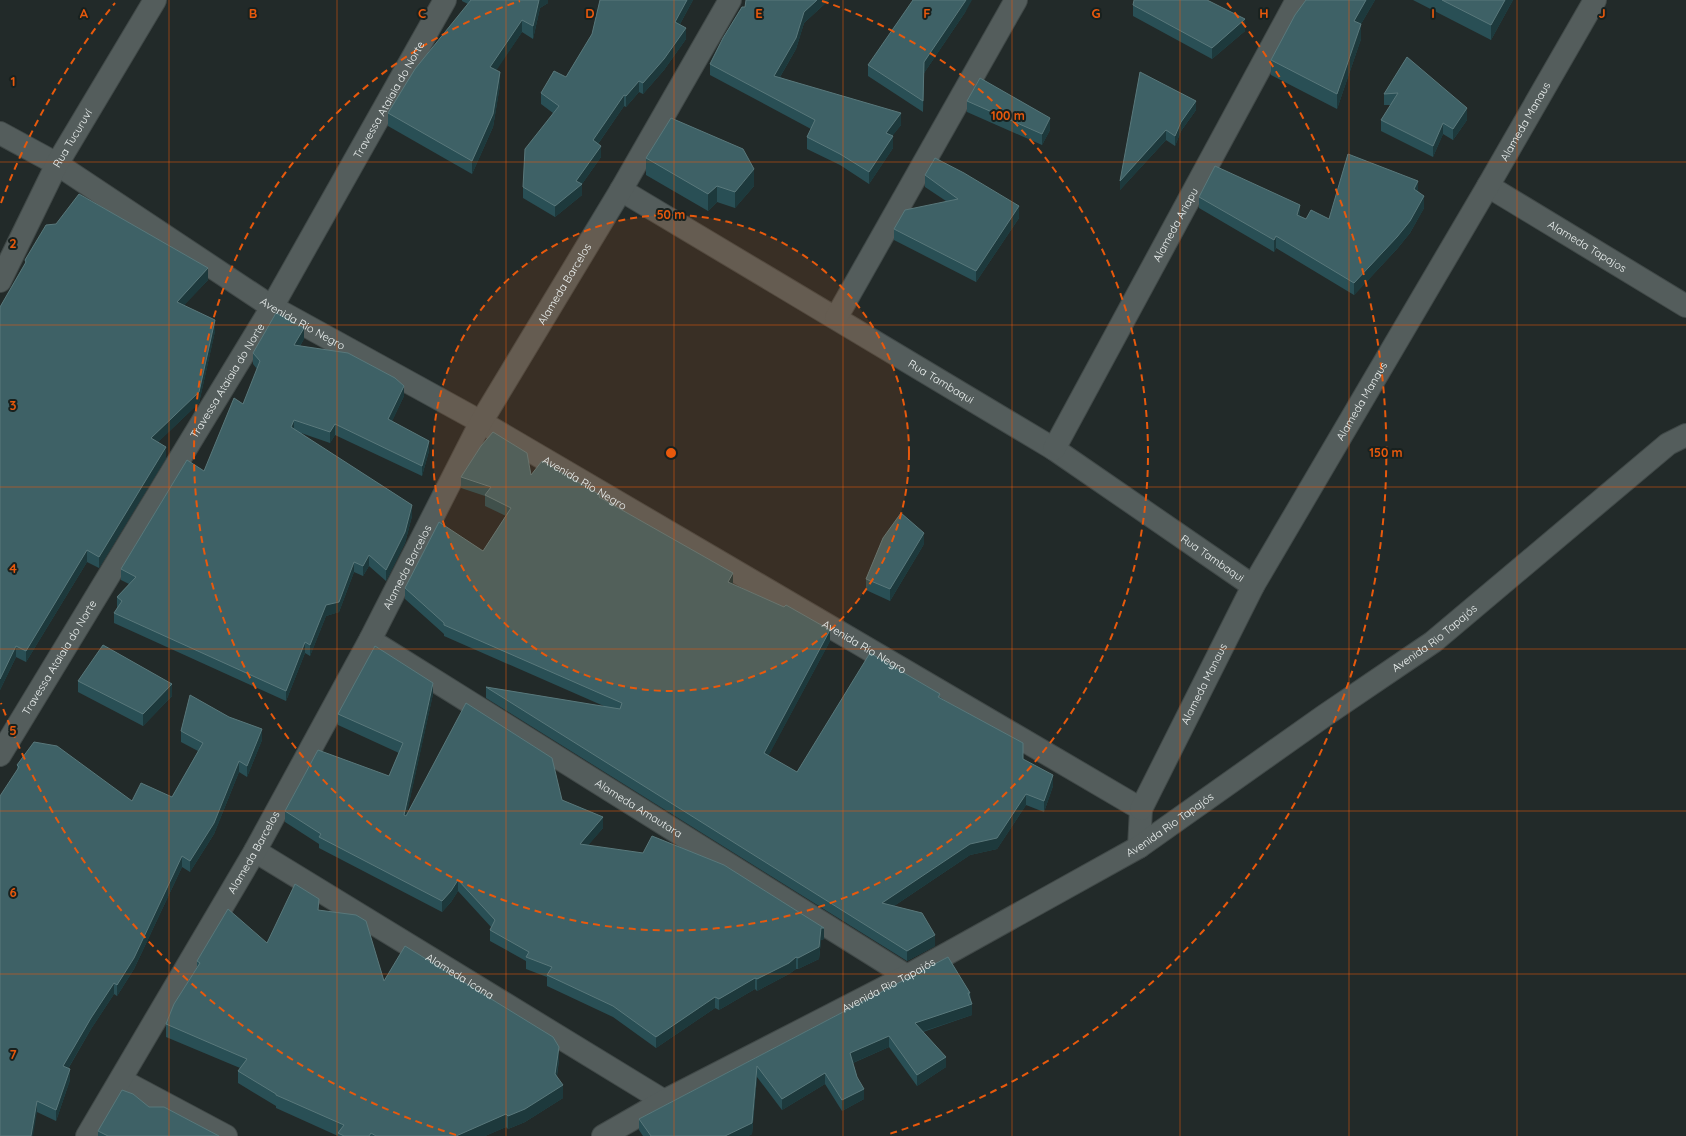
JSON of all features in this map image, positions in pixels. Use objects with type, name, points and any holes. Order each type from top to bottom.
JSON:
[{"type":"street","name":"Rua Tucuruví","points":[[0,282],[57,164],[155,0]]},
{"type":"street","name":"Travessa Ataiaia do Norte","points":[[0,755],[272,307],[445,0]]},
{"type":"street","name":"Alameda Barcelos","points":[[88,1136],[255,851],[370,640],[481,422],[622,190],[730,0]]},
{"type":"street","points":[[836,318],[1016,0]]},
{"type":"street","name":"Alameda Ariapu","points":[[1054,449],[1297,0]]},
{"type":"street","name":"Alameda Manaus","points":[[1141,809],[1252,586],[1488,186],[1595,0]]},
{"type":"street","name":"Avenida Rio Negro","points":[[0,133],[57,164],[272,307],[481,422],[1141,809]]},
{"type":"street","name":"Alameda Tapajos","points":[[1488,186],[1686,306]]},
{"type":"street","name":"Rua Tambaqui","points":[[622,190],[1054,449],[1252,586]]},
{"type":"street","name":"Avenida Rio Tapajós","points":[[603,1136],[664,1101],[907,976],[1139,847],[1324,716],[1434,642],[1668,444],[1686,435]]},
{"type":"street","name":"Alameda Amautara","points":[[370,640],[907,976]]},
{"type":"street","points":[[1139,847],[1141,809]]},
{"type":"street","name":"Alameda Icana","points":[[255,851],[664,1101]]},
{"type":"street","points":[[121,1080],[226,1136]]},
{"type":"building","points":[[471,0],[539,0],[533,26],[522,20],[490,67],[500,72],[493,114],[472,161],[388,113],[415,69]]},
{"type":"building","points":[[600,0],[687,0],[675,22],[686,28],[664,59],[643,83],[639,81],[626,96],[624,95],[593,140],[601,146],[576,181],[582,184],[555,206],[523,187],[525,149],[559,106],[541,93],[554,71],[566,77],[592,34]]},
{"type":"building","points":[[746,0],[817,0],[804,12],[796,38],[774,76],[901,113],[886,133],[893,136],[869,172],[840,154],[807,137],[815,120],[710,64],[723,38],[742,7],[745,7]]},
{"type":"building","points":[[913,0],[966,0],[924,62],[923,101],[868,65]]},
{"type":"building","points":[[1134,0],[1207,0],[1245,19],[1212,48],[1133,5]]},
{"type":"building","points":[[1306,0],[1366,0],[1354,21],[1361,24],[1337,94],[1271,60],[1295,15]]},
{"type":"building","points":[[1442,0],[1505,0],[1491,25]]},
{"type":"building","points":[[1407,57],[1467,108],[1453,129],[1443,123],[1433,146],[1381,120],[1398,93],[1384,94]]},
{"type":"building","points":[[1140,72],[1196,101],[1181,122],[1175,136],[1166,130],[1120,181]]},
{"type":"building","points":[[980,78],[1050,118],[1042,134],[967,101]]},
{"type":"building","points":[[671,118],[743,149],[754,169],[735,192],[717,186],[708,194],[646,158]]},
{"type":"building","points":[[1348,154],[1418,181],[1414,189],[1424,196],[1410,221],[1354,283],[1276,236],[1274,240],[1199,197],[1215,166],[1300,205],[1297,215],[1306,219],[1311,210],[1329,219]]},
{"type":"building","points":[[935,158],[964,173],[1019,206],[976,271],[894,229],[905,210],[958,199],[925,175]]},
{"type":"building","points":[[79,194],[208,268],[177,302],[215,320],[199,392],[151,438],[166,447],[99,557],[87,550],[26,651],[16,646],[0,679],[0,307],[46,225],[56,224]]},
{"type":"building","points":[[276,313],[304,328],[294,345],[348,353],[395,378],[404,386],[388,419],[429,441],[422,466],[335,424],[330,432],[294,420],[291,427],[412,505],[405,532],[386,570],[369,555],[363,566],[354,562],[339,602],[326,605],[310,645],[305,642],[286,691],[114,613],[122,601],[117,597],[136,577],[121,569],[187,460],[204,471],[234,398],[243,404],[260,361],[253,353]]},
{"type":"building","points":[[493,432],[527,453],[531,475],[542,461],[600,495],[599,497],[733,573],[728,582],[784,607],[786,605],[830,630],[764,753],[797,772],[870,653],[940,694],[938,697],[1023,743],[1023,759],[1053,775],[1044,801],[1026,794],[997,838],[970,844],[882,903],[922,913],[935,935],[907,951],[486,687],[620,709],[622,703],[444,625],[444,623],[405,588],[439,522],[483,551],[511,508],[485,495],[491,487],[461,477],[481,446]]},
{"type":"building","points":[[901,513],[924,533],[890,589],[866,579],[883,538]]},
{"type":"building","points":[[103,645],[172,684],[143,714],[78,681]]},
{"type":"building","points":[[375,646],[433,683],[404,815],[406,816],[466,703],[552,758],[562,800],[603,817],[580,844],[643,853],[652,836],[724,865],[824,928],[821,928],[819,947],[798,958],[796,957],[789,963],[757,979],[755,978],[719,999],[715,997],[656,1037],[613,1006],[547,975],[552,967],[526,957],[529,952],[490,930],[495,920],[458,880],[442,901],[319,837],[321,834],[285,811],[318,750],[389,776],[403,743],[338,714]]},
{"type":"building","points":[[190,695],[229,717],[262,729],[247,766],[239,761],[214,823],[190,861],[182,856],[134,958],[117,985],[114,983],[91,1018],[63,1066],[70,1069],[56,1110],[37,1101],[31,1136],[0,1136],[0,796],[19,767],[17,765],[34,742],[57,746],[132,801],[141,783],[172,797],[203,743],[181,731]]},
{"type":"building","points":[[295,884],[319,899],[318,910],[356,915],[366,921],[384,981],[405,946],[553,1037],[559,1047],[555,1074],[563,1085],[525,1109],[508,1116],[506,1114],[456,1136],[376,1136],[371,1133],[369,1136],[344,1136],[338,1133],[344,1125],[276,1095],[238,1071],[247,1059],[166,1024],[174,1004],[200,963],[197,961],[228,909],[267,943]]},
{"type":"building","points":[[948,957],[970,993],[968,993],[972,1004],[915,1023],[946,1057],[917,1075],[889,1036],[850,1053],[857,1077],[864,1089],[842,1100],[825,1073],[782,1099],[757,1066],[752,1123],[725,1136],[651,1136],[639,1119]]},
{"type":"building","points":[[122,1090],[133,1094],[149,1107],[164,1107],[219,1136],[108,1136],[98,1131]]}]
